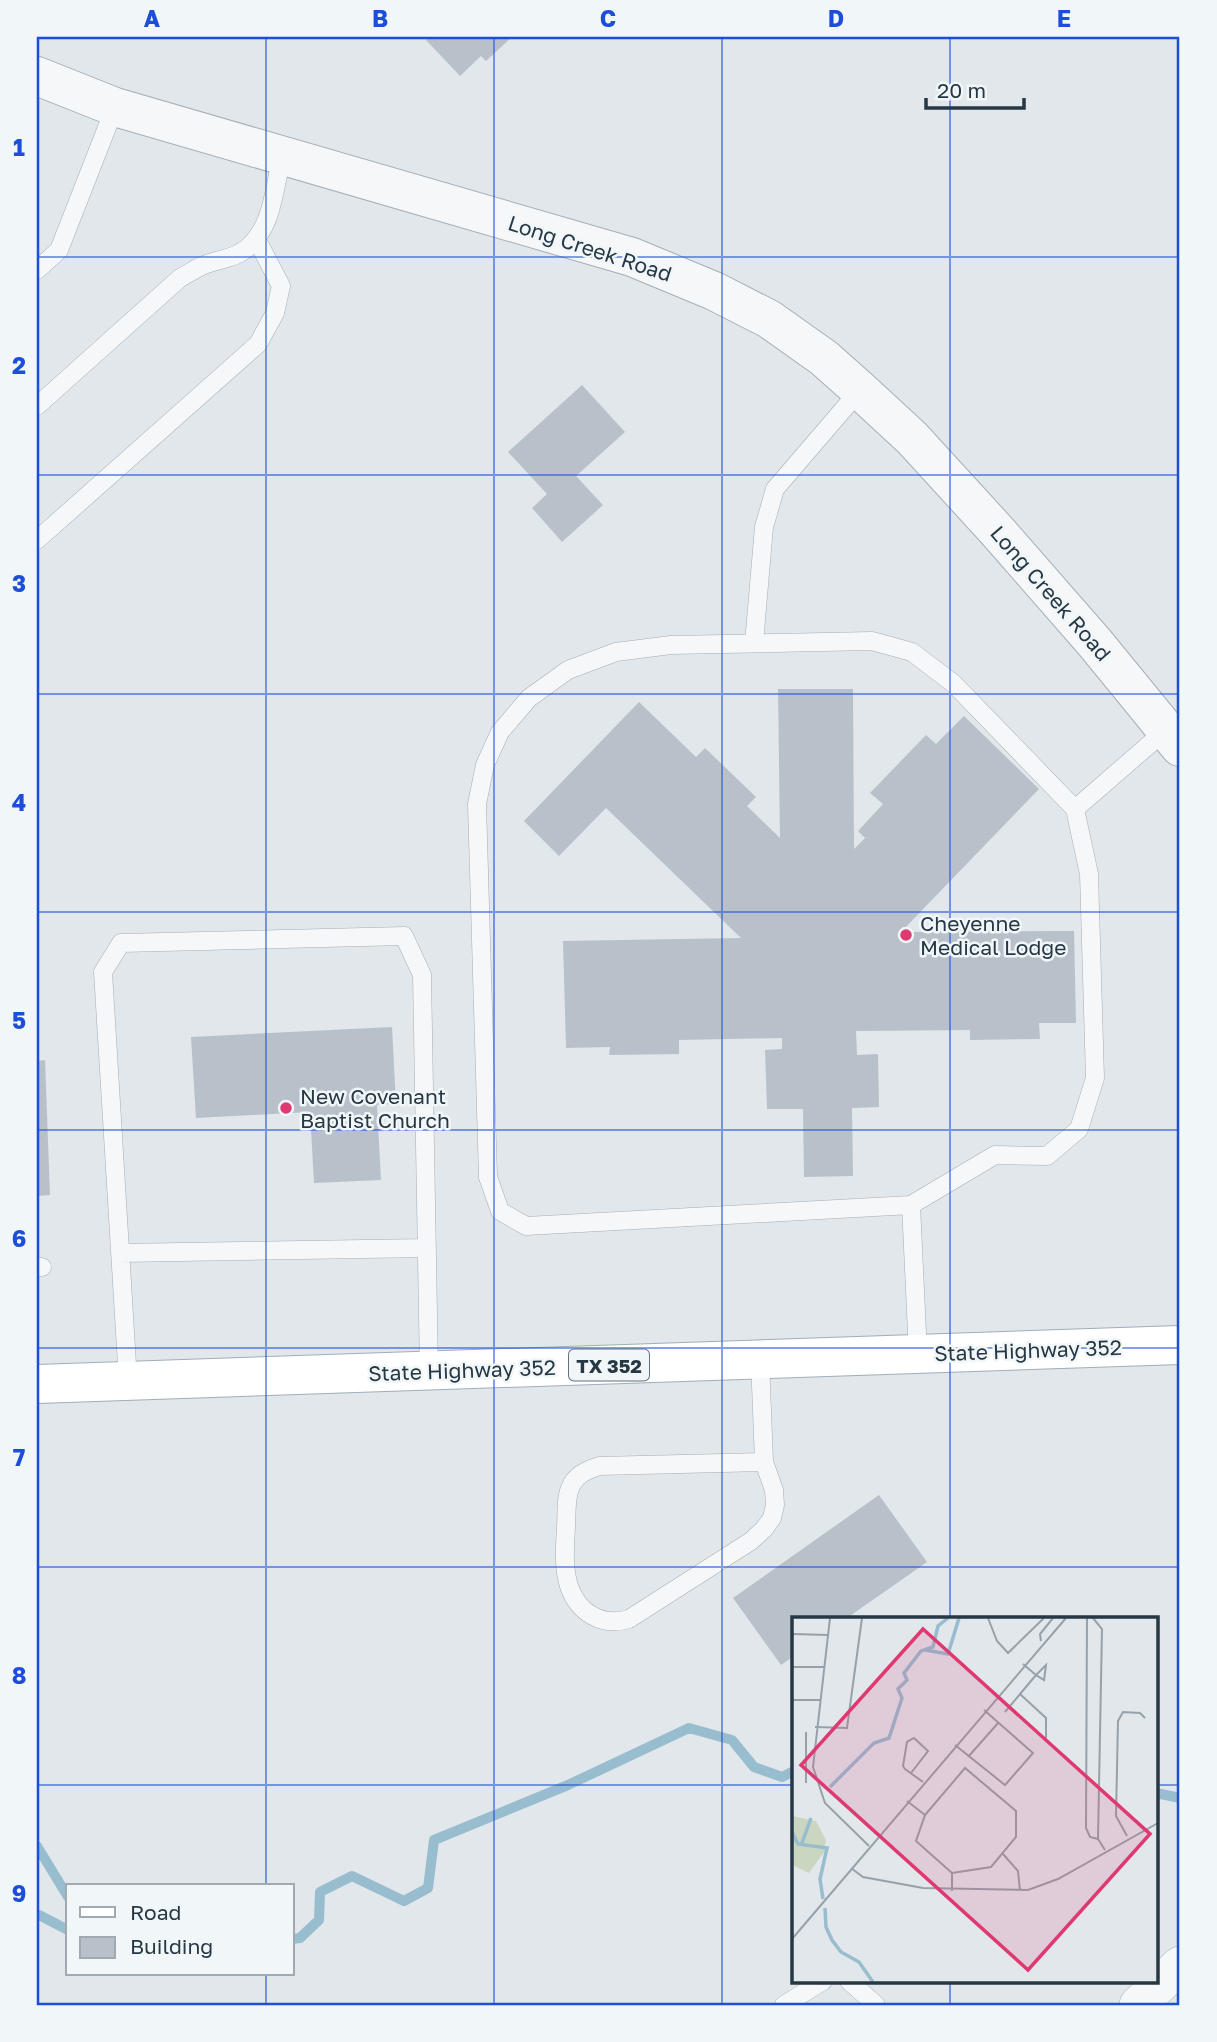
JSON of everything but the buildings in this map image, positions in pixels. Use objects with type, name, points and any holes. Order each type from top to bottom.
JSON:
[{"type":"main road","name":"State Highway 352","points":[[37,1384],[1180,1345]]},
{"type":"street","name":"Long Creek Road","points":[[37,76],[115,107],[632,257],[714,291],[769,319],[824,358],[912,438],[999,531],[1173,739]]},
{"type":"street","points":[[1138,2005],[1180,1965]]},
{"type":"lane","points":[[37,270],[60,250],[115,107]]},
{"type":"lane","points":[[37,406],[180,278],[205,265],[241,252],[257,240],[267,221],[282,155]]},
{"type":"lane","points":[[37,540],[258,344],[275,313],[281,286],[257,240]]},
{"type":"lane","points":[[754,643],[764,527],[775,489],[860,390]]},
{"type":"lane","points":[[872,641],[912,652],[954,684],[1075,808],[1089,874],[1095,1077],[1079,1129],[1047,1156],[995,1155],[911,1205],[526,1226],[500,1211],[488,1177],[477,804],[485,765],[500,732],[528,698],[568,670],[617,652],[671,645],[754,643],[872,641]]},
{"type":"lane","points":[[1075,808],[1173,739]]},
{"type":"lane","points":[[128,1381],[103,972],[121,943],[404,936],[422,975],[429,1371]]},
{"type":"lane","points":[[911,1205],[918,1354]]},
{"type":"lane","points":[[120,1253],[427,1248]]},
{"type":"lane","points":[[760,1359],[764,1462],[774,1490],[775,1505],[772,1518],[764,1529],[751,1541],[629,1619],[615,1623],[602,1622],[576,1601],[569,1586],[565,1552],[568,1497],[572,1484],[580,1474],[599,1466],[764,1462]]},
{"type":"lane","points":[[784,2005],[821,1982]]},
{"type":"lane","points":[[850,1982],[876,2005]]},
{"type":"waterway","points":[[294,1939],[300,1938],[319,1920],[320,1892],[352,1876],[404,1901],[428,1888],[434,1840],[568,1785],[689,1728],[732,1740],[754,1767],[782,1777],[792,1772]]},
{"type":"waterway","points":[[1158,1793],[1180,1798]]},
{"type":"waterway","points":[[37,1846],[66,1894]]},
{"type":"waterway","points":[[37,1916],[66,1929]]},
{"type":"place","name":"Cheyenne Medical Lodge","points":[[906,935]]},
{"type":"place","name":"New Covenant Baptist Church","points":[[286,1108]]}]
